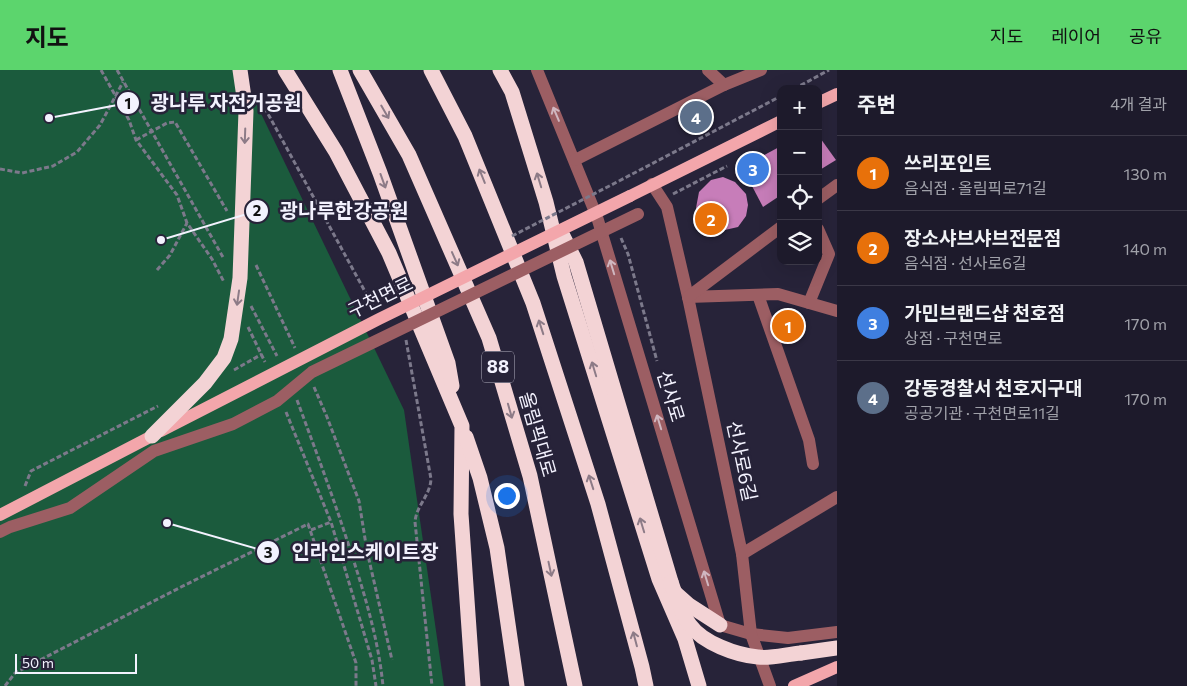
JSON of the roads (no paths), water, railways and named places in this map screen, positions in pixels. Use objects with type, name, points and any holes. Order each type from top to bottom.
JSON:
[{"type":"highway","points":[[152,436],[205,383],[224,358],[231,339],[240,278],[242,239],[246,111],[240,70]]},
{"type":"highway","points":[[285,70],[336,152],[389,253],[462,426],[480,478],[497,548],[517,686]]},
{"type":"highway","points":[[340,70],[380,173],[448,363],[454,407]]},
{"type":"highway","name":"올림픽대로","points":[[360,70],[409,155],[489,338],[530,476],[575,686]]},
{"type":"highway","name":"올림픽대로","points":[[431,70],[465,136],[533,303],[598,504],[646,686]]},
{"type":"highway","points":[[500,70],[512,92],[546,202],[576,262],[665,581],[685,639],[698,686]]},
{"type":"highway","points":[[512,70],[512,92]]},
{"type":"highway","points":[[462,426],[461,514],[473,686]]},
{"type":"highway","points":[[665,581],[690,605],[720,625]]},
{"type":"highway","points":[[665,581],[677,598],[690,625],[710,642],[732,652],[760,658],[837,648]]},
{"type":"main road","points":[[822,101],[837,94]]},
{"type":"main road","name":"구천면로","points":[[0,514],[379,318],[777,123]]},
{"type":"main road","points":[[794,686],[837,667]]},
{"type":"street","name":"선사로","points":[[537,70],[597,217],[720,625]]},
{"type":"street","points":[[708,70],[724,85]]},
{"type":"street","points":[[723,70],[724,85]]},
{"type":"street","points":[[575,160],[724,85],[761,70]]},
{"type":"street","name":"선사로6길","points":[[652,184],[667,208],[688,297],[742,554],[751,634],[770,686]]},
{"type":"street","points":[[822,196],[837,185]]},
{"type":"street","points":[[0,532],[70,508],[154,451],[233,424],[277,402],[312,372],[638,214]]},
{"type":"street","points":[[688,297],[777,230]]},
{"type":"street","points":[[809,303],[829,254],[822,238]]},
{"type":"street","points":[[688,297],[778,294],[837,311]]},
{"type":"street","points":[[758,295],[809,440],[813,464]]},
{"type":"street","points":[[742,554],[837,497]]},
{"type":"street","points":[[720,625],[751,634],[788,638],[837,632]]},
{"type":"place","name":"강동경찰서 천호지구대","points":[[696,117]]},
{"type":"place","name":"광나루 자전거공원","points":[[49,118]]},
{"type":"place","name":"가민브랜드샵 천호점","points":[[753,169]]},
{"type":"place","name":"장소샤브샤브전문점","points":[[711,219]]},
{"type":"place","name":"광나루한강공원","points":[[161,240]]},
{"type":"place","name":"쓰리포인트","points":[[788,326]]},
{"type":"place","name":"인라인스케이트장","points":[[167,523]]}]
